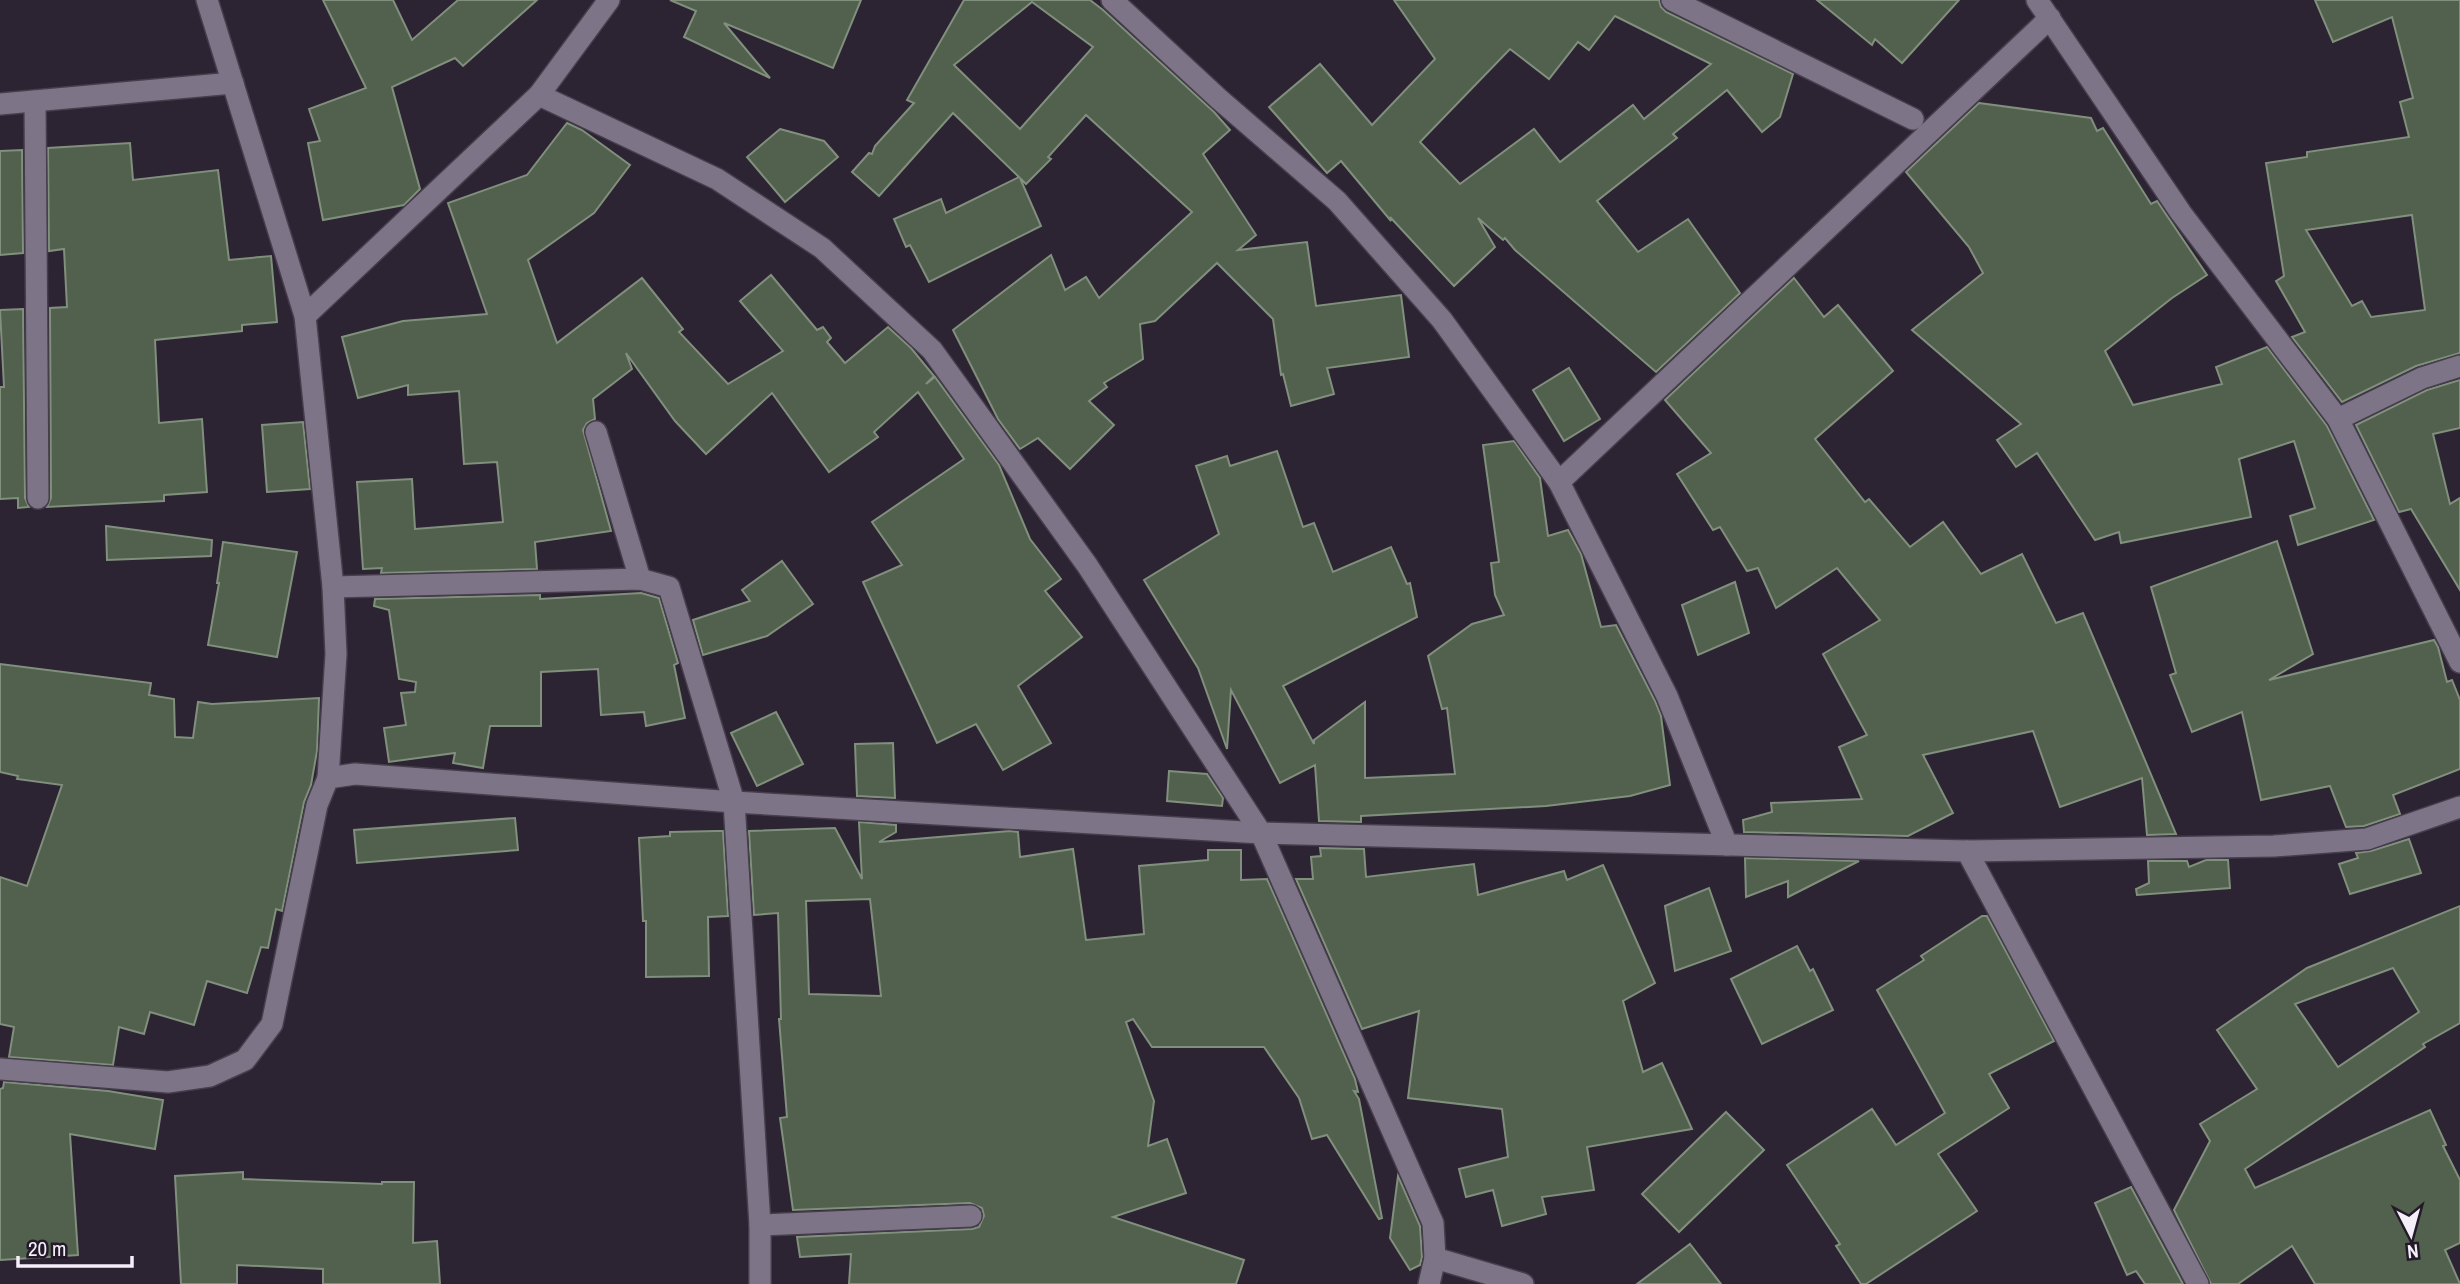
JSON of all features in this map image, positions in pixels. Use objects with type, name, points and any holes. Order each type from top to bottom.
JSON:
[{"type":"street","points":[[0,1069],[168,1082],[210,1076],[245,1060],[272,1024],[317,805],[328,778],[336,654],[332,587],[305,316],[207,0]]},
{"type":"street","points":[[305,316],[539,95],[609,0]]},
{"type":"street","points":[[1112,0],[1219,99],[1337,201],[1442,320],[1559,482],[1667,696],[1727,845]]},
{"type":"street","points":[[1672,0],[1913,119]]},
{"type":"street","points":[[2037,0],[2181,213],[2338,419],[2460,662]]},
{"type":"street","points":[[1559,482],[2050,19]]},
{"type":"street","points":[[0,104],[233,83]]},
{"type":"street","points":[[539,95],[729,187],[822,248],[932,350],[1087,565],[1261,833],[1433,1223],[1435,1258],[1429,1284]]},
{"type":"street","points":[[35,101],[38,498]]},
{"type":"street","points":[[2338,419],[2422,378],[2460,366]]},
{"type":"street","points":[[596,432],[639,579]]},
{"type":"street","points":[[332,587],[639,579],[669,587],[733,802],[760,1225],[760,1284]]},
{"type":"street","points":[[328,778],[355,774],[733,802],[1261,833],[1967,851],[2274,846],[2367,839],[2460,807]]},
{"type":"street","points":[[1967,851],[2197,1284]]},
{"type":"street","points":[[760,1225],[971,1216]]},
{"type":"street","points":[[1435,1258],[1523,1284]]},
{"type":"building","points":[[323,0],[393,0],[412,40],[458,0],[537,0],[463,66],[455,58],[392,87],[420,189],[404,205],[323,220],[308,143],[320,141],[309,109],[366,88]]},
{"type":"building","points":[[670,0],[861,0],[833,68],[724,23],[770,78],[684,37],[696,11]]},
{"type":"building","points":[[964,0],[1090,0],[1214,112],[1230,130],[1203,154],[1256,235],[1238,250],[1307,242],[1316,306],[1401,295],[1409,357],[1327,368],[1334,394],[1291,406],[1283,374],[1281,375],[1273,319],[1217,263],[1155,321],[1140,324],[1143,359],[1104,383],[1107,387],[1089,401],[1114,425],[1070,469],[1038,438],[1020,449],[998,419],[953,330],[1051,255],[1065,290],[1086,277],[1099,298],[1192,212],[1086,115],[1048,157],[1051,159],[1026,184],[1020,178],[1041,226],[929,282],[910,245],[906,247],[894,219],[941,199],[946,213],[1019,177],[953,113],[879,196],[852,172],[869,153],[872,154],[875,146],[914,103],[907,100]],"holes":[[[1032,2],[1093,47],[1020,129],[954,65]]]},
{"type":"building","points":[[1394,0],[1659,0],[1666,12],[1793,74],[1780,117],[1762,132],[1727,90],[1673,134],[1677,138],[1597,201],[1638,252],[1688,219],[1740,293],[1656,372],[1515,250],[1505,238],[1503,240],[1478,218],[1495,247],[1454,286],[1390,217],[1391,221],[1341,161],[1327,173],[1269,107],[1320,64],[1372,125],[1435,59]],"holes":[[[1615,16],[1711,64],[1644,119],[1633,105],[1560,162],[1534,129],[1460,184],[1420,142],[1510,49],[1549,79],[1578,42],[1589,50]]]},
{"type":"building","points":[[1817,0],[1959,0],[1902,63],[1875,39],[1872,45]]},
{"type":"building","points":[[2315,0],[2460,0],[2460,353],[2416,366],[2342,402],[2292,337],[2305,332],[2276,281],[2284,276],[2266,163],[2307,157],[2307,152],[2409,137],[2400,102],[2413,98],[2392,17],[2333,42]],"holes":[[[2412,215],[2425,310],[2371,317],[2362,301],[2352,306],[2306,230]]]},
{"type":"building","points":[[1979,103],[2091,118],[2097,131],[2103,128],[2151,204],[2157,201],[2207,275],[2172,298],[2105,351],[2133,405],[2222,384],[2216,367],[2267,347],[2327,426],[2374,520],[2298,545],[2290,516],[2315,508],[2294,441],[2239,459],[2251,517],[2121,543],[2119,532],[2095,540],[2037,453],[2016,467],[1997,440],[2021,424],[1912,330],[1983,273],[1969,247],[1906,172]]},
{"type":"building","points":[[567,123],[582,130],[630,165],[594,213],[528,260],[557,343],[642,278],[683,329],[679,332],[728,384],[783,351],[740,301],[771,275],[817,330],[823,327],[831,338],[827,342],[845,363],[888,327],[911,348],[934,376],[926,384],[935,377],[999,465],[1030,539],[1061,579],[1045,591],[1082,637],[1018,686],[1051,743],[1003,770],[976,724],[937,743],[863,582],[902,565],[872,522],[964,459],[918,392],[874,432],[878,437],[829,472],[772,393],[706,454],[675,421],[626,353],[632,369],[593,399],[595,419],[587,423],[583,430],[611,531],[535,542],[537,569],[381,573],[382,568],[363,569],[357,482],[412,479],[415,529],[503,522],[497,462],[464,464],[459,391],[408,395],[408,385],[358,398],[342,337],[403,321],[487,314],[448,203],[527,175]]},
{"type":"building","points":[[780,129],[824,141],[838,157],[785,202],[747,157]]},
{"type":"building","points":[[130,143],[133,180],[218,170],[229,260],[271,256],[277,322],[242,325],[242,331],[155,340],[159,423],[202,419],[207,492],[164,495],[164,501],[47,507],[51,498],[50,308],[67,307],[64,249],[49,251],[48,148]]},
{"type":"building","points":[[22,150],[23,253],[0,255],[0,151]]},
{"type":"building","points":[[1794,278],[1824,317],[1838,305],[1893,371],[1815,439],[1865,502],[1869,499],[1910,547],[1943,522],[1981,574],[2022,554],[2056,623],[2083,613],[2176,834],[2147,835],[2142,778],[2060,807],[2033,731],[1923,755],[1953,813],[1908,836],[1744,832],[1743,820],[1772,812],[1771,803],[1862,799],[1839,747],[1867,735],[1823,654],[1880,620],[1837,568],[1776,608],[1758,568],[1747,571],[1720,527],[1713,530],[1677,474],[1711,453],[1665,400]]},
{"type":"building","points":[[23,309],[25,498],[29,507],[18,508],[18,498],[0,499],[0,387],[4,387],[0,310]]},
{"type":"building","points":[[1569,368],[1600,419],[1564,441],[1533,390]]},
{"type":"building","points":[[2460,380],[2460,428],[2433,434],[2450,504],[2460,498],[2460,590],[2411,509],[2399,512],[2356,425],[2427,390]]},
{"type":"building","points":[[303,422],[310,489],[267,492],[262,425]]},
{"type":"building","points":[[1514,441],[1540,478],[1548,536],[1568,530],[1581,554],[1601,627],[1616,625],[1655,701],[1661,716],[1670,785],[1630,796],[1546,806],[1361,816],[1361,822],[1319,821],[1315,765],[1280,783],[1231,690],[1227,749],[1198,668],[1144,580],[1219,534],[1196,466],[1227,456],[1230,466],[1277,451],[1303,527],[1314,523],[1333,572],[1391,547],[1407,584],[1410,583],[1417,617],[1283,686],[1314,744],[1314,740],[1365,702],[1365,778],[1455,774],[1447,708],[1442,709],[1428,656],[1472,624],[1504,615],[1495,595],[1491,563],[1499,562],[1483,445]]},
{"type":"building","points":[[106,526],[212,540],[211,556],[107,560]]},
{"type":"building","points":[[2277,541],[2313,654],[2269,680],[2434,640],[2438,647],[2447,682],[2452,680],[2460,700],[2460,769],[2393,795],[2400,814],[2364,826],[2346,827],[2330,786],[2261,800],[2242,712],[2192,732],[2170,675],[2176,673],[2151,587]]},
{"type":"building","points":[[223,542],[297,552],[277,657],[208,645]]},
{"type":"building","points":[[782,561],[813,604],[767,636],[703,655],[693,620],[750,601],[742,590]]},
{"type":"building","points":[[1735,582],[1749,633],[1698,655],[1682,605]]},
{"type":"building","points":[[641,593],[659,598],[678,663],[674,665],[685,718],[646,726],[644,712],[601,715],[598,669],[541,672],[541,726],[490,726],[483,768],[453,763],[455,753],[389,762],[384,728],[406,725],[401,693],[415,692],[416,682],[399,679],[389,610],[374,606],[375,599],[540,595],[540,599]]},
{"type":"building","points":[[0,664],[151,683],[149,695],[174,699],[175,737],[193,738],[198,702],[212,704],[319,698],[317,751],[282,911],[276,909],[268,948],[261,947],[247,993],[207,981],[194,1025],[150,1012],[144,1034],[119,1027],[113,1065],[9,1057],[14,1027],[0,1024],[0,877],[27,886],[62,785],[17,779],[18,776],[0,772]]},
{"type":"building","points":[[776,712],[803,764],[757,786],[731,733]]},
{"type":"building","points":[[893,743],[895,798],[857,796],[855,744]]},
{"type":"building","points":[[1169,771],[1207,774],[1223,798],[1222,806],[1167,801]]},
{"type":"building","points":[[515,818],[518,850],[357,863],[354,830]]},
{"type":"building","points":[[859,822],[896,825],[896,832],[879,842],[1018,832],[1020,857],[1073,849],[1086,940],[1144,934],[1139,866],[1208,860],[1208,850],[1241,850],[1241,880],[1267,879],[1355,1079],[1358,1092],[1354,1091],[1359,1099],[1382,1218],[1379,1219],[1327,1135],[1312,1139],[1299,1098],[1264,1047],[1152,1047],[1133,1019],[1126,1022],[1154,1101],[1148,1146],[1167,1139],[1186,1193],[1113,1217],[1244,1260],[1236,1284],[849,1284],[851,1254],[800,1257],[797,1237],[972,1229],[979,1227],[984,1216],[982,1208],[970,1203],[793,1210],[780,1118],[787,1117],[779,1019],[778,913],[754,915],[749,831],[835,828],[862,879]],"holes":[[[870,899],[881,996],[809,994],[806,901]]]},
{"type":"building","points":[[723,831],[728,916],[708,917],[709,976],[646,977],[646,921],[643,921],[639,838],[670,836],[670,832]]},
{"type":"building","points":[[2409,839],[2421,873],[2350,894],[2339,864],[2358,858],[2356,853]]},
{"type":"building","points":[[1320,848],[1364,849],[1366,877],[1474,864],[1478,895],[1564,871],[1567,880],[1603,865],[1655,983],[1623,1001],[1643,1072],[1662,1063],[1692,1129],[1587,1147],[1594,1190],[1542,1197],[1546,1214],[1502,1226],[1493,1190],[1466,1197],[1459,1169],[1508,1157],[1502,1109],[1408,1098],[1419,1011],[1362,1029],[1296,879],[1313,879],[1311,857],[1321,856]]},
{"type":"building","points":[[1745,858],[1859,861],[1788,897],[1788,881],[1746,897]]},
{"type":"building","points":[[2206,860],[2228,860],[2230,888],[2137,895],[2136,889],[2149,883],[2148,861],[2187,861],[2189,867]]},
{"type":"building","points":[[1709,888],[1731,951],[1675,971],[1665,906]]},
{"type":"building","points":[[2460,906],[2460,1023],[2423,1044],[2425,1047],[2245,1169],[2255,1188],[2430,1110],[2446,1145],[2443,1146],[2460,1180],[2460,1243],[2445,1250],[2460,1284],[2315,1284],[2292,1246],[2238,1284],[2211,1284],[2174,1210],[2210,1141],[2200,1124],[2257,1089],[2217,1030],[2307,968]],"holes":[[[2393,968],[2419,1012],[2338,1067],[2295,1004]]]},
{"type":"building","points":[[1982,916],[1987,916],[2054,1041],[1989,1074],[2009,1108],[1938,1154],[1977,1211],[1866,1284],[1861,1284],[1836,1246],[1840,1244],[1787,1165],[1872,1109],[1896,1145],[1945,1113],[1877,990],[1924,960],[1921,956]]},
{"type":"building","points":[[1797,946],[1810,971],[1813,969],[1833,1010],[1762,1044],[1731,979]]},
{"type":"building","points":[[4,1082],[108,1091],[163,1100],[155,1149],[70,1134],[78,1255],[0,1260],[0,1089],[3,1088]]},
{"type":"building","points":[[1726,1112],[1764,1150],[1679,1232],[1642,1194]]},
{"type":"building","points":[[243,1172],[243,1179],[382,1184],[414,1182],[413,1243],[437,1241],[440,1284],[323,1284],[323,1269],[237,1265],[237,1284],[181,1284],[175,1176]]},
{"type":"building","points":[[1398,1176],[1420,1226],[1422,1257],[1420,1265],[1410,1270],[1390,1238]]},
{"type":"building","points":[[2131,1187],[2183,1284],[2145,1284],[2136,1271],[2127,1275],[2095,1203]]},
{"type":"building","points":[[1690,1244],[1721,1284],[1637,1284]]}]
